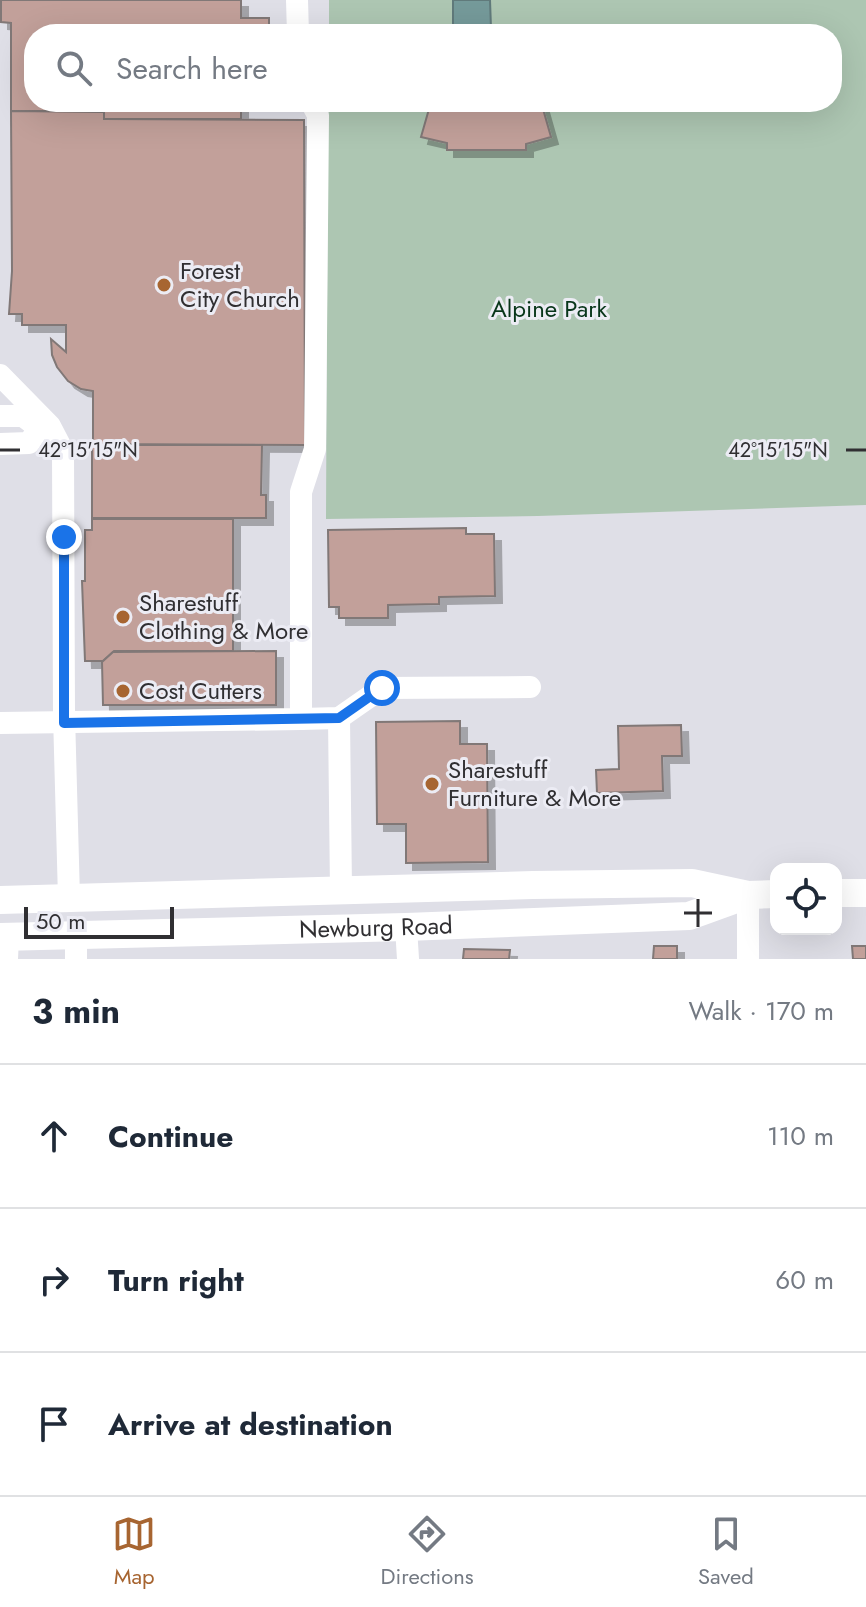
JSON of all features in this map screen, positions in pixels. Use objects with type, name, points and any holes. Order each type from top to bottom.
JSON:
[{"type":"main road","name":"Newburg Road","points":[[0,900],[692,883],[748,895],[770,894]]},
{"type":"main road","points":[[341,890],[341,929]]},
{"type":"main road","points":[[842,893],[866,893]]},
{"type":"main road","name":"Newburg Road","points":[[5,944],[76,947],[341,929],[689,916],[748,895]]},
{"type":"street","points":[[297,0],[298,24]]},
{"type":"street","points":[[301,719],[301,492],[315,449],[316,112]]},
{"type":"street","points":[[0,375],[63,451],[64,723],[69,898]]},
{"type":"street","points":[[0,416],[23,416],[44,427]]},
{"type":"street","points":[[0,444],[29,443],[44,427]]},
{"type":"street","points":[[0,723],[339,718],[382,688],[530,687]]},
{"type":"street","points":[[339,718],[341,890]]},
{"type":"street","points":[[748,895],[748,959]]},
{"type":"street","points":[[406,927],[408,959]]},
{"type":"green space","name":"Alpine Park","points":[[329,0],[866,0],[866,505],[538,516],[326,519],[328,112],[842,112],[842,24],[329,24]]},
{"type":"shaded area","points":[[453,0],[490,0],[491,24],[453,24]]},
{"type":"building","points":[[1,0],[241,0],[241,18],[269,18],[269,24],[24,24],[24,111],[11,111],[11,23],[1,22]]},
{"type":"building","points":[[11,111],[104,112],[104,119],[304,120],[305,445],[93,444],[93,391],[81,389],[68,381],[52,355],[51,339],[66,352],[66,325],[22,325],[22,314],[9,314],[12,271]]},
{"type":"building","points":[[104,112],[241,112],[241,119],[104,119]]},
{"type":"building","points":[[428,112],[544,112],[551,137],[526,144],[526,150],[447,150],[447,143],[421,137]]},
{"type":"building","points":[[92,445],[262,445],[261,495],[266,495],[266,518],[92,518]]},
{"type":"building","points":[[92,519],[233,519],[233,651],[114,651],[103,661],[85,661],[82,581],[85,581],[85,530],[92,530]]},
{"type":"building","points":[[466,528],[466,534],[494,534],[495,596],[439,597],[439,604],[388,605],[388,618],[339,618],[339,607],[329,607],[328,530]]},
{"type":"building","points":[[276,651],[276,705],[103,705],[102,662],[113,652]]},
{"type":"building","name":"Sharestuff Furniture & More","points":[[460,721],[460,744],[487,744],[488,862],[406,863],[406,824],[377,824],[376,722]]},
{"type":"building","points":[[681,725],[682,756],[662,756],[663,791],[597,793],[596,770],[619,769],[618,726]]},
{"type":"building","points":[[654,946],[677,946],[677,959],[653,959]]},
{"type":"building","points":[[852,946],[866,946],[866,959],[853,959]]},
{"type":"building","points":[[464,949],[510,950],[509,959],[463,959]]},
{"type":"place","name":"Forest City Church","points":[[164,285]]},
{"type":"place","name":"Sharestuff Clothing & More","points":[[123,617]]},
{"type":"place","name":"Cost Cutters","points":[[123,691]]},
{"type":"place","name":"Sharestuff Furniture & More","points":[[432,784]]},
{"type":"route","points":[[64,537],[64,723],[339,718],[382,688]]}]
